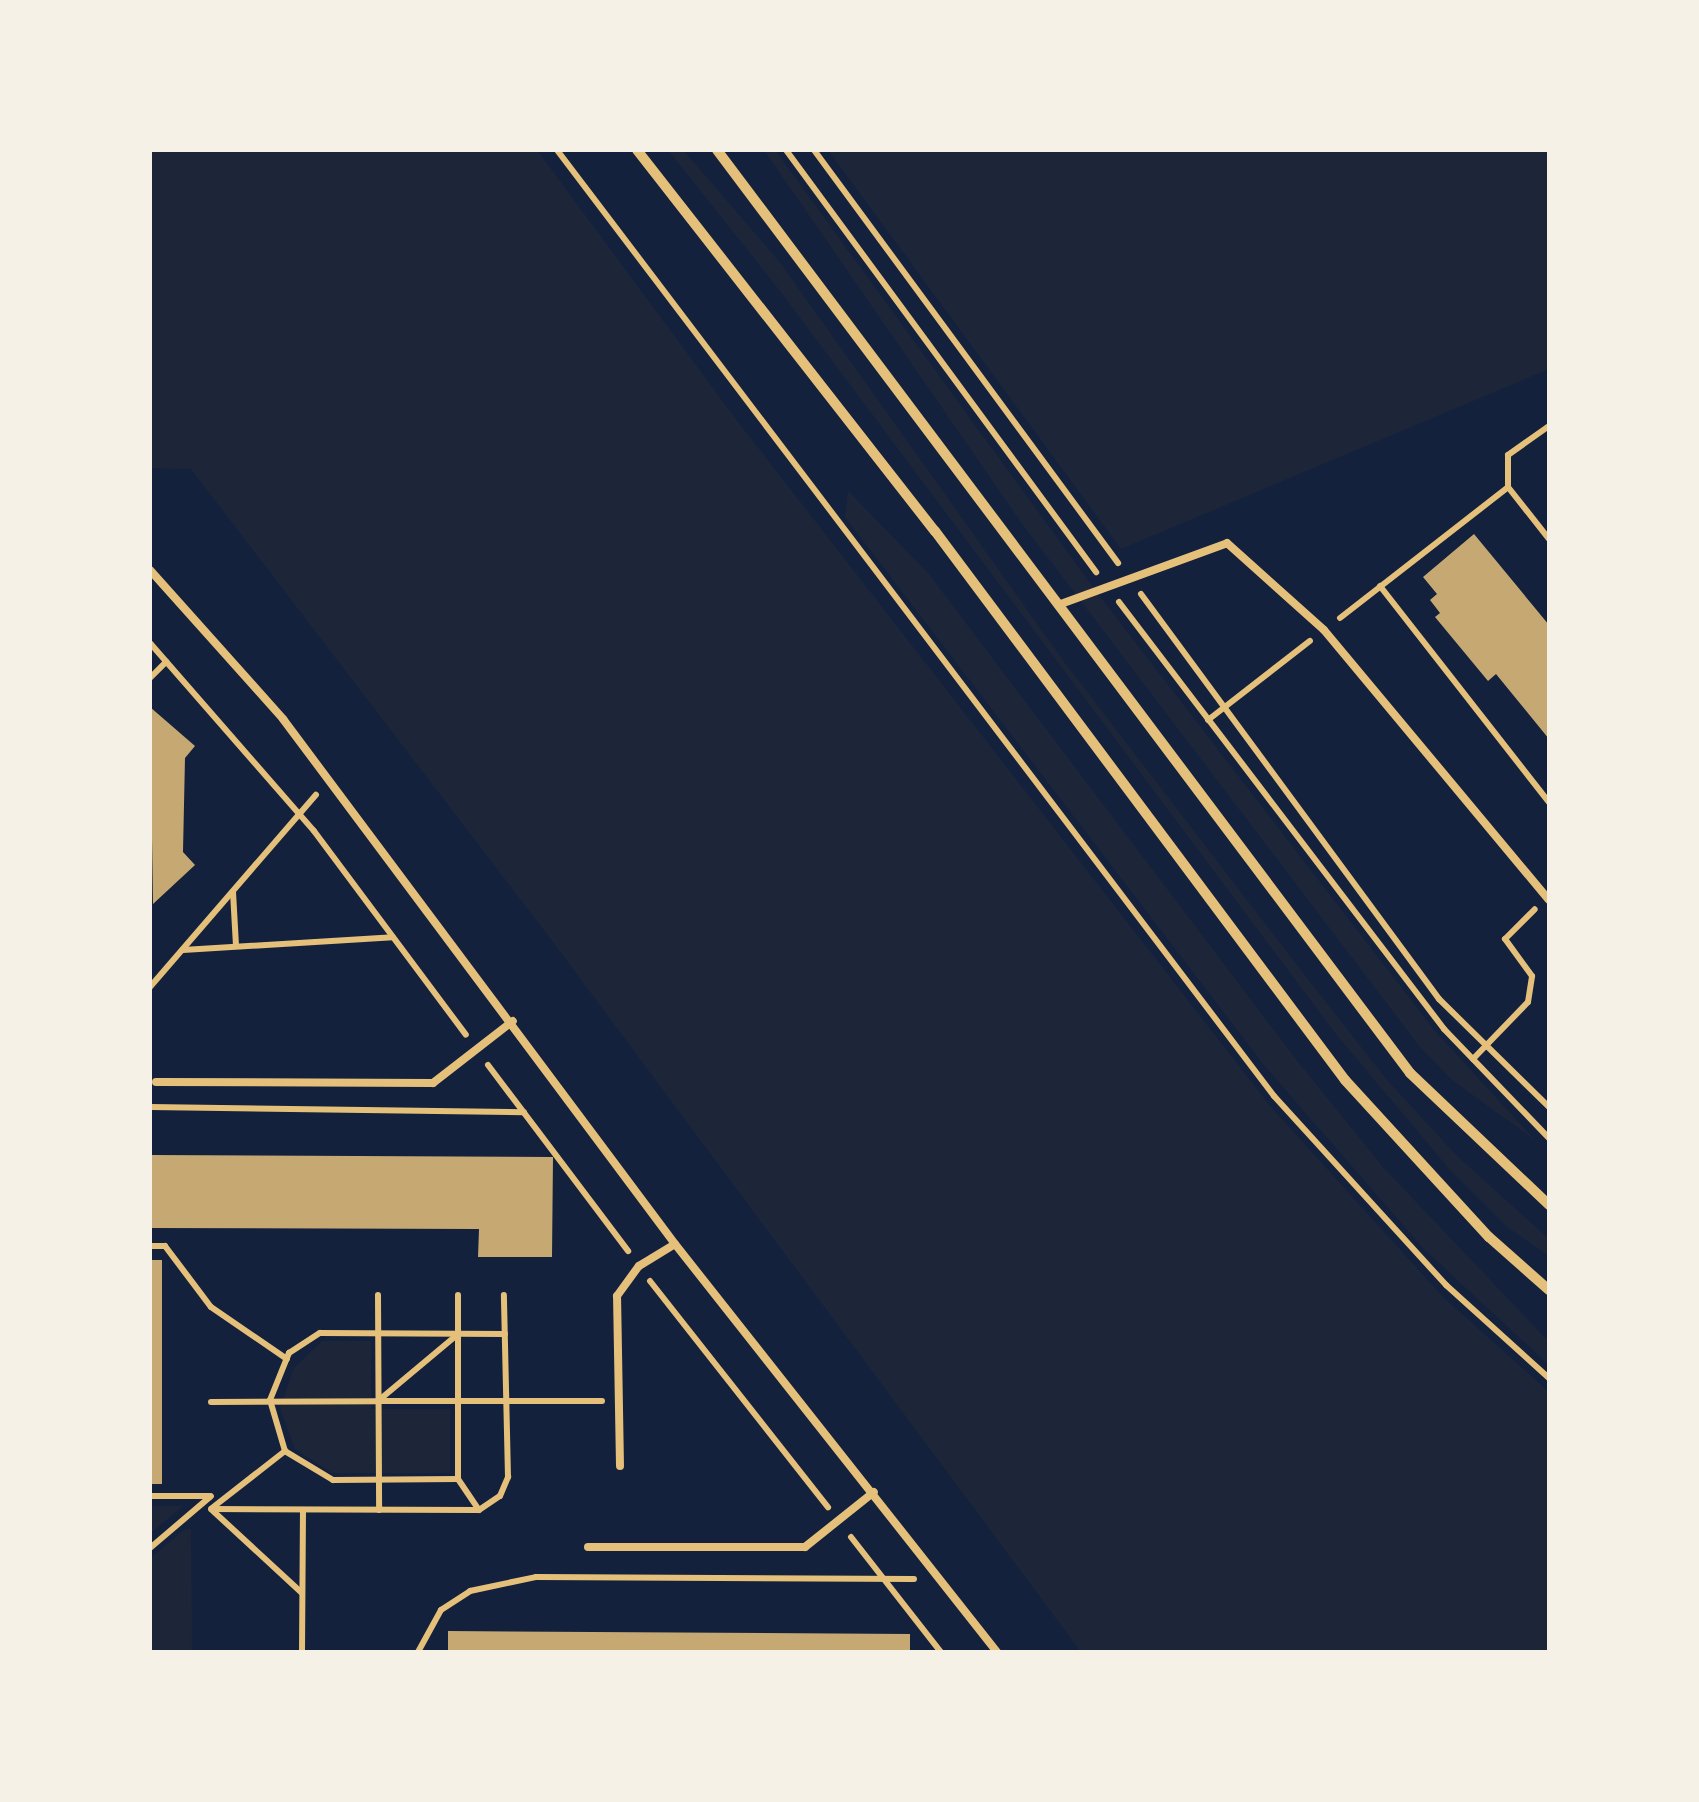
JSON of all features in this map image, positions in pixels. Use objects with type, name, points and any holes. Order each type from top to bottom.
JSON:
[{"type":"street","points":[[637,150],[935,531],[1345,1080],[1488,1238],[1549,1290]]},
{"type":"street","points":[[717,150],[1410,1073],[1549,1204]]},
{"type":"lane","points":[[1058,605],[1226,543],[1324,630],[1548,899]]},
{"type":"lane","points":[[150,570],[283,718],[513,1021],[675,1244],[874,1492],[996,1652]]},
{"type":"lane","points":[[156,1082],[433,1083],[513,1021]]},
{"type":"lane","points":[[620,1466],[616,1296],[639,1266],[675,1244]]},
{"type":"lane","points":[[588,1546],[805,1547],[874,1492]]},
{"type":"path","points":[[557,150],[1274,1096],[1446,1285],[1549,1378]]},
{"type":"path","points":[[786,150],[1107,587],[1444,1029],[1549,1138]]},
{"type":"path","points":[[814,150],[1439,999],[1549,1107]]},
{"type":"path","points":[[1549,426],[1508,455],[1508,487],[1549,539]]},
{"type":"path","points":[[1208,720],[1508,487]]},
{"type":"path","points":[[1380,586],[1549,802]]},
{"type":"path","points":[[150,643],[299,814],[639,1266],[941,1652]]},
{"type":"path","points":[[150,678],[166,662]]},
{"type":"path","points":[[1538,791],[1549,794]]},
{"type":"path","points":[[150,987],[299,814]]},
{"type":"path","points":[[233,890],[236,946]]},
{"type":"path","points":[[1473,1059],[1528,1002],[1532,976],[1505,940],[1548,899]]},
{"type":"path","points":[[182,950],[393,937]]},
{"type":"path","points":[[150,972],[157,979]]},
{"type":"path","points":[[150,1107],[524,1112]]},
{"type":"path","points":[[151,1246],[165,1246],[212,1307],[287,1359]]},
{"type":"path","points":[[378,1295],[379,1510]]},
{"type":"path","points":[[458,1295],[458,1479],[479,1510]]},
{"type":"path","points":[[212,1509],[479,1510],[500,1496],[508,1477],[504,1295]]},
{"type":"path","points":[[458,1479],[334,1480],[284,1452],[270,1400],[287,1359],[320,1333],[505,1334]]},
{"type":"path","points":[[378,1401],[458,1334]]},
{"type":"path","points":[[212,1402],[619,1401]]},
{"type":"path","points":[[212,1509],[284,1452]]},
{"type":"path","points":[[150,1496],[212,1496],[150,1548]]},
{"type":"path","points":[[212,1509],[302,1594]]},
{"type":"path","points":[[302,1652],[303,1510]]},
{"type":"path","points":[[418,1652],[441,1610],[470,1592],[536,1577],[940,1579]]},
{"type":"shaded area","points":[[150,150],[537,150],[735,418],[1271,1107],[1443,1297],[1549,1392],[1549,1652],[1081,1652],[553,942],[191,469],[150,468]]},
{"type":"shaded area","points":[[668,150],[683,150],[779,261],[1065,663],[1296,964],[1387,1080],[1456,1155],[1549,1239],[1549,1256],[1507,1227],[1451,1171],[1335,1033],[780,291]]},
{"type":"shaded area","points":[[764,150],[775,150],[1095,590],[1434,1030],[1535,1140],[1452,1080],[1420,1047],[1023,525]]},
{"type":"shaded area","points":[[828,150],[1549,150],[1549,369],[1121,549]]},
{"type":"shaded area","points":[[848,491],[928,573],[1298,1062],[1383,1167],[1549,1342],[1549,1365],[1424,1249],[1264,1065],[845,517]]},
{"type":"shaded area","points":[[322,1341],[371,1341],[371,1409],[450,1409],[450,1473],[332,1473],[295,1449],[280,1408],[294,1368]]},
{"type":"shaded area","points":[[150,1506],[183,1506],[150,1534]]},
{"type":"shaded area","points":[[185,1529],[191,1529],[192,1652],[150,1652],[150,1558]]},
{"type":"building","points":[[1474,534],[1549,625],[1549,739],[1496,674],[1488,681],[1435,617],[1440,613],[1430,600],[1437,594],[1423,577]]},
{"type":"building","points":[[150,707],[195,746],[185,758],[183,852],[195,865],[153,904]]},
{"type":"building","points":[[150,1155],[553,1157],[552,1257],[478,1257],[479,1229],[150,1228]]},
{"type":"building","points":[[150,1260],[162,1260],[162,1484],[150,1484]]},
{"type":"building","points":[[448,1631],[910,1634],[910,1652],[448,1652]]}]
